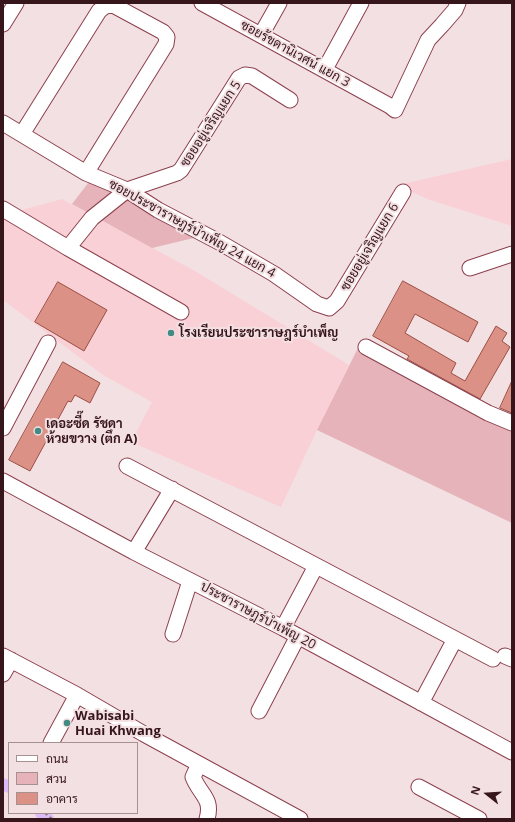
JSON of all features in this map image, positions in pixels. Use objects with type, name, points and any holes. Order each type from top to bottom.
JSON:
[{"type":"street","points":[[3,24],[16,3]]},
{"type":"street","name":"ซอยร้ขดานิเวศน์ แยก 3","points":[[202,3],[325,69],[391,108],[428,40],[456,10],[458,3]]},
{"type":"street","points":[[261,35],[279,3]]},
{"type":"street","points":[[325,69],[362,3]]},
{"type":"street","points":[[22,134],[99,11],[105,6],[113,5],[163,32],[167,37],[166,44],[86,173]]},
{"type":"street","name":"ซอยอยู่เจริญแยก 5","points":[[68,248],[92,218],[127,190],[177,173],[181,170],[239,78],[245,75],[252,76],[290,100]]},
{"type":"street","name":"ซอยประชาราษฎร์บำเพ็ญ 24 แยก 4","points":[[3,123],[86,173],[127,190],[158,210],[219,242],[274,274],[317,304],[329,308],[336,301]]},
{"type":"street","name":"ซอยอยู่เจริญแยก 6","points":[[336,301],[403,192]]},
{"type":"street","points":[[3,209],[68,248],[181,312]]},
{"type":"street","points":[[470,268],[512,254]]},
{"type":"street","points":[[3,428],[48,344]]},
{"type":"street","points":[[366,347],[488,413],[512,423]]},
{"type":"street","points":[[128,466],[455,639],[503,658]]},
{"type":"street","name":"ประชาราษฎร์บำเพ็ญ 20","points":[[3,480],[134,552],[283,628],[512,752]]},
{"type":"street","points":[[134,552],[172,489]]},
{"type":"street","points":[[283,628],[316,566]]},
{"type":"street","points":[[173,634],[190,580]]},
{"type":"street","points":[[259,711],[298,636]]},
{"type":"street","points":[[421,702],[455,639]]},
{"type":"street","points":[[3,674],[7,658],[78,695],[144,734],[300,819]]},
{"type":"street","points":[[53,742],[78,695]]},
{"type":"street","points":[[199,764],[194,777],[210,807],[207,819]]},
{"type":"street","points":[[419,787],[479,819]]},
{"type":"shaded area","points":[[512,159],[512,226],[427,199],[398,185]]},
{"type":"shaded area","name":"โรงเรียนประชาราษฎร์บำเพ็ญ","points":[[62,199],[195,271],[349,365],[281,507],[131,442],[152,402],[103,375],[3,300],[3,212],[18,211]]},
{"type":"green space","points":[[92,178],[202,236],[152,248],[72,204]]},
{"type":"green space","points":[[358,348],[474,412],[512,428],[512,523],[317,430]]},
{"type":"building","points":[[403,281],[478,322],[468,342],[415,314],[405,333],[456,363],[451,373],[465,381],[496,326],[507,333],[502,341],[510,347],[480,399],[407,359],[409,356],[373,336]]},
{"type":"building","points":[[58,282],[107,310],[84,351],[35,322]]},
{"type":"building","name":"เดอะซี๊ด รัชดา ห้วยขวาง (ตึก A)","points":[[63,362],[100,383],[90,403],[75,395],[71,402],[68,401],[30,471],[9,460]]},
{"type":"building","points":[[512,381],[512,413],[500,408]]},
{"type":"waterway","points":[[3,784],[8,786]]},
{"type":"waterway","points":[[42,814],[48,819]]},
{"type":"place","name":"โรงเรียนประชาราษฎร์บำเพ็ญ","points":[[171,333]]},
{"type":"place","name":"เดอะซี๊ด รัชดา ห้วยขวาง (ตึก A)","points":[[38,431]]},
{"type":"place","name":"Wabisabi Huai Khwang","points":[[67,723]]}]
